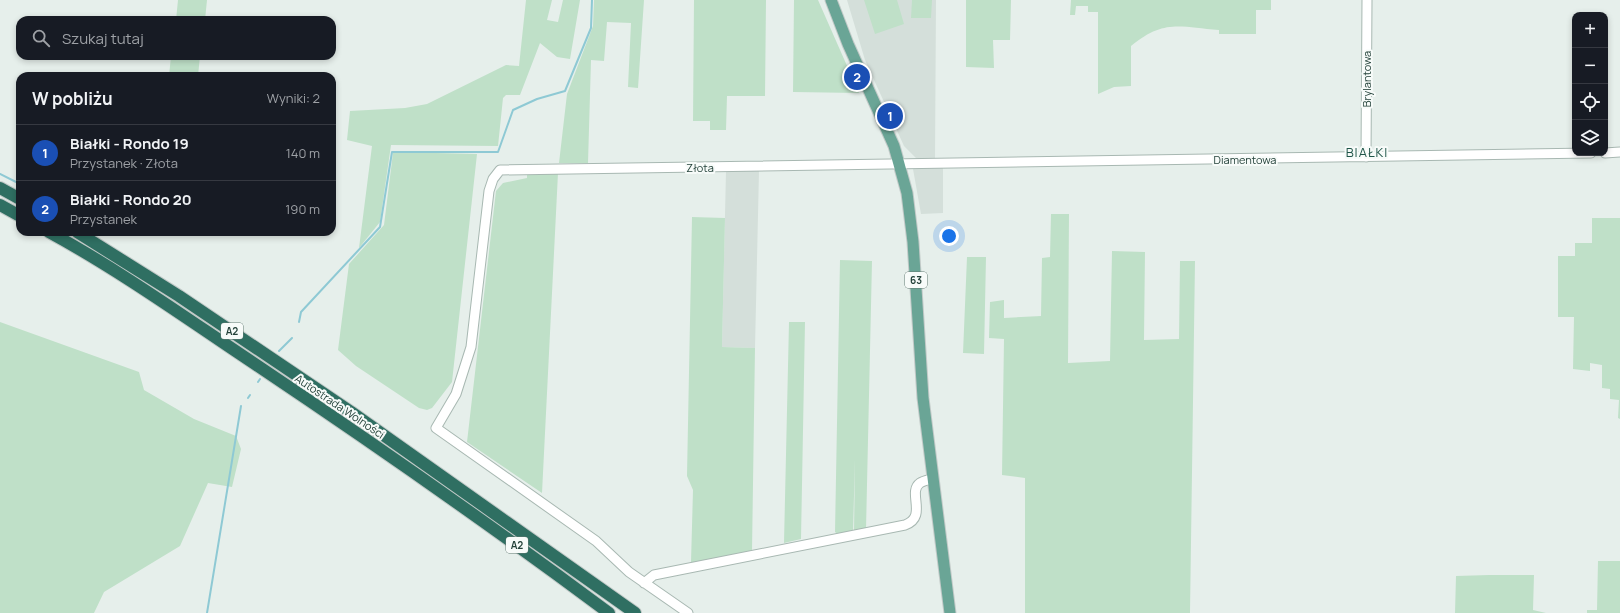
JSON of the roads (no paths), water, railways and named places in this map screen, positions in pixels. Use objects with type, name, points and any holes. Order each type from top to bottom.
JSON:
[{"type":"highway","points":[[0,188],[16,197]]},
{"type":"highway","points":[[0,205],[16,214]]},
{"type":"highway","name":"Autostrada Wolności","points":[[55,236],[185,317],[340,421],[526,552],[608,613]]},
{"type":"highway","name":"Autostrada Wolności","points":[[83,236],[179,296],[345,408],[635,613]]},
{"type":"main road","name":"63","points":[[831,0],[852,52],[888,131],[900,164],[907,193],[912,227],[922,398],[950,613]]},
{"type":"street","name":"Brylantowa","points":[[1366,157],[1367,0]]},
{"type":"street","points":[[1608,153],[1620,152]]},
{"type":"street","name":"Diamentowa","points":[[900,164],[1572,153]]},
{"type":"street","name":"Złota","points":[[644,583],[629,572],[596,541],[436,428],[456,394],[471,348],[489,191],[493,179],[500,170],[900,164]]},
{"type":"street","points":[[688,613],[644,583],[654,575],[910,524],[916,514],[916,488],[920,482],[932,480]]},
{"type":"waterway","points":[[299,322],[301,312],[380,227],[392,152],[498,152],[513,110],[537,99],[565,91],[591,28],[592,0]]},
{"type":"waterway","points":[[0,174],[16,182]]},
{"type":"waterway","points":[[279,351],[292,338]]},
{"type":"waterway","points":[[207,613],[241,406]]},
{"type":"place","name":"Białki - Rondo 20","points":[[857,77]]},
{"type":"place","name":"Białki - Rondo 19","points":[[890,116]]},
{"type":"district","name":"BIAŁKI","points":[[1367,152]]}]
